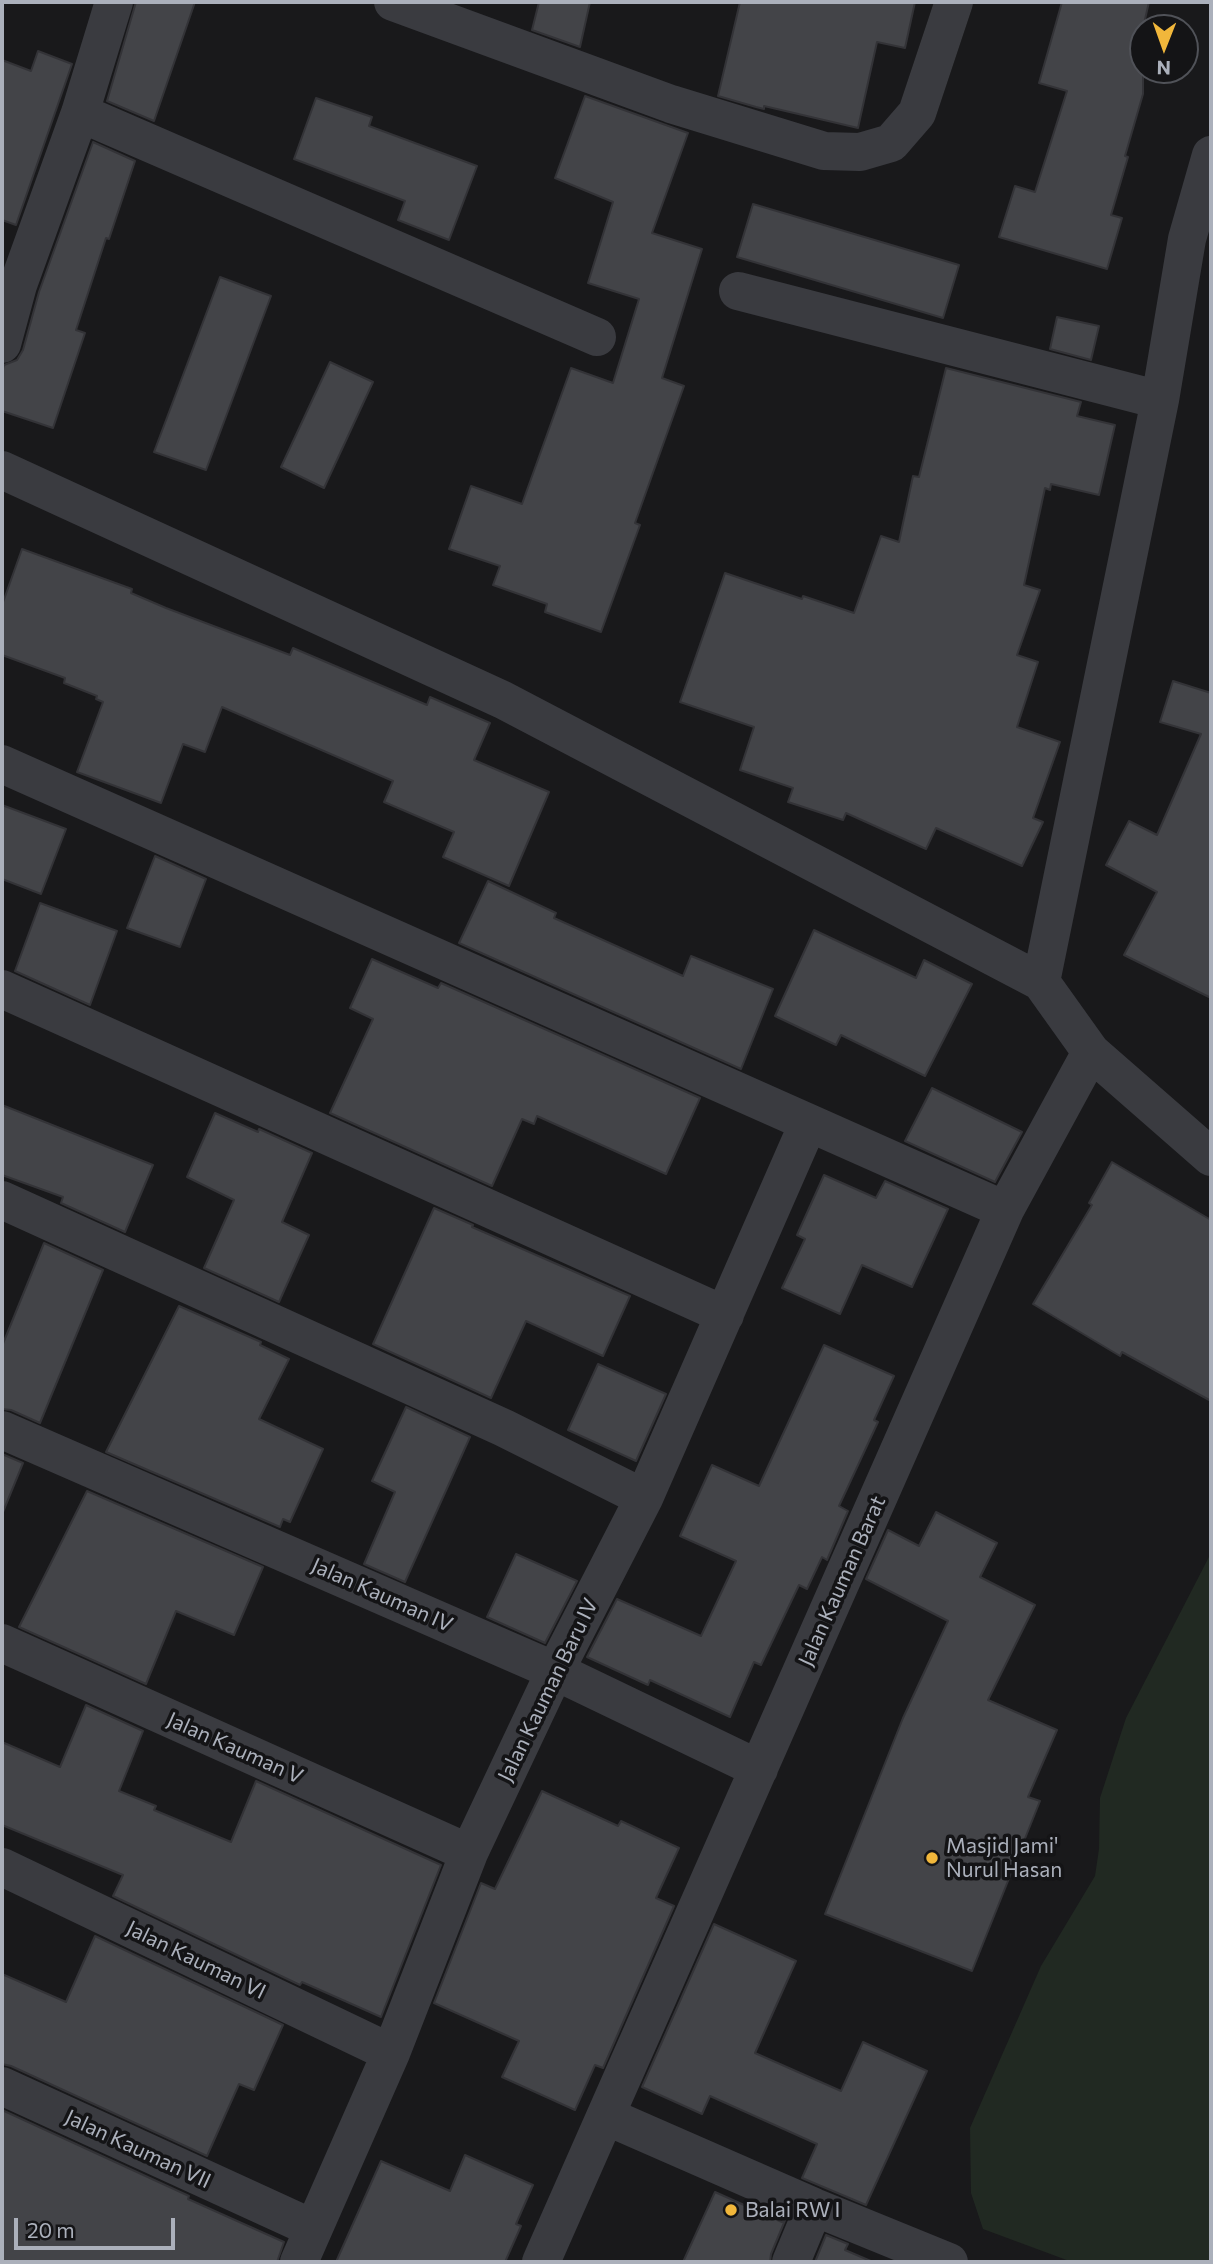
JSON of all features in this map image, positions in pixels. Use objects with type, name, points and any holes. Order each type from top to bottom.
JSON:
[{"type":"street","points":[[2,344],[18,285],[80,113],[114,2]]},
{"type":"street","points":[[393,2],[671,104],[824,151],[860,152],[891,143],[917,113],[954,2]]},
{"type":"street","points":[[80,113],[597,337]]},
{"type":"street","points":[[1041,982],[1160,400],[1187,239],[1211,155]]},
{"type":"street","points":[[738,291],[1160,400]]},
{"type":"street","points":[[2,470],[503,700],[1041,982],[1091,1052],[1211,1157]]},
{"type":"street","points":[[2,764],[1005,1210]]},
{"type":"street","points":[[2,989],[725,1315]]},
{"type":"street","name":"Jalan Kauman Barat","points":[[541,2262],[1005,1210],[1091,1052]]},
{"type":"street","name":"Jalan Kauman Baru IV","points":[[305,2245],[391,2053],[468,1853],[555,1671],[644,1498],[808,1124]]},
{"type":"street","points":[[2,1200],[505,1428],[644,1498]]},
{"type":"street","name":"Jalan Kauman IV","points":[[2,1430],[555,1671],[759,1769]]},
{"type":"street","name":"Jalan Kauman V","points":[[2,1643],[468,1853]]},
{"type":"street","name":"Jalan Kauman VI","points":[[2,1867],[391,2053]]},
{"type":"street","name":"Jalan Kauman VII","points":[[2,2086],[305,2245]]},
{"type":"street","points":[[606,2116],[814,2207],[949,2262]]},
{"type":"street","points":[[791,2262],[814,2207]]},
{"type":"shaded area","points":[[1211,1553],[1211,2262],[1072,2262],[983,2229],[971,2193],[970,2128],[1041,1966],[1095,1876],[1099,1849],[1100,1798],[1126,1718]]},
{"type":"building","points":[[136,2],[195,2],[154,121],[107,101]]},
{"type":"building","points":[[539,2],[590,2],[580,47],[532,30]]},
{"type":"building","points":[[740,2],[915,2],[905,48],[877,42],[858,128],[764,106],[764,109],[718,96]]},
{"type":"building","points":[[1062,2],[1149,2],[1146,14],[1129,14],[1129,84],[1143,84],[1143,94],[1111,215],[1122,218],[1107,269],[999,237],[1015,186],[1035,192],[1067,91],[1039,83]]},
{"type":"building","points":[[38,51],[72,64],[16,225],[2,220],[2,60],[31,71]]},
{"type":"building","points":[[585,96],[688,133],[652,233],[702,249],[662,378],[684,386],[635,523],[640,525],[601,632],[545,612],[547,604],[493,585],[500,566],[449,549],[471,486],[522,504],[571,368],[613,383],[639,299],[588,283],[613,202],[555,178]]},
{"type":"building","points":[[316,98],[372,117],[369,126],[477,166],[449,240],[398,220],[405,201],[294,159]]},
{"type":"building","points":[[93,142],[135,161],[76,330],[85,333],[53,428],[2,411],[2,372],[4,365],[17,360],[23,350],[39,292]]},
{"type":"building","points":[[753,204],[959,265],[943,318],[737,257]]},
{"type":"building","points":[[220,277],[271,296],[206,470],[154,452]]},
{"type":"building","points":[[1057,317],[1099,326],[1091,360],[1050,349]]},
{"type":"building","points":[[330,362],[373,382],[324,488],[281,467]]},
{"type":"building","points":[[946,368],[1081,402],[1077,416],[1115,425],[1099,495],[1051,484],[1050,490],[1045,488],[1024,585],[1040,590],[1017,655],[1038,662],[1017,727],[1060,742],[1033,818],[1043,822],[1022,866],[936,828],[926,849],[846,813],[843,820],[788,802],[793,788],[740,770],[754,727],[680,702],[725,573],[854,613],[881,536],[899,542],[913,476],[919,477]]},
{"type":"building","points":[[22,549],[132,589],[131,593],[166,608],[290,655],[293,648],[427,705],[430,697],[490,723],[474,760],[549,792],[509,886],[443,857],[454,832],[384,802],[393,781],[222,707],[205,752],[183,744],[161,803],[77,772],[103,702],[96,699],[97,696],[64,683],[65,678],[2,655],[2,605]]},
{"type":"building","points":[[1173,681],[1211,693],[1211,998],[1124,955],[1157,892],[1106,865],[1129,821],[1157,835],[1201,734],[1160,722]]},
{"type":"building","points":[[2,805],[66,829],[41,894],[2,879]]},
{"type":"building","points":[[155,856],[206,879],[180,947],[127,928]]},
{"type":"building","points":[[488,881],[556,913],[554,918],[683,976],[691,956],[773,989],[741,1069],[459,943]]},
{"type":"building","points":[[40,903],[117,931],[90,1005],[15,971]]},
{"type":"building","points":[[814,930],[916,978],[924,960],[972,984],[925,1076],[841,1035],[836,1045],[775,1016]]},
{"type":"building","points":[[372,959],[438,988],[441,983],[700,1098],[666,1174],[537,1116],[534,1124],[522,1119],[492,1186],[330,1113],[373,1019],[350,1008]]},
{"type":"building","points":[[932,1088],[1022,1132],[995,1182],[905,1141]]},
{"type":"building","points":[[2,1105],[153,1165],[125,1232],[61,1203],[63,1197],[2,1175]]},
{"type":"building","points":[[215,1113],[312,1153],[282,1222],[309,1235],[279,1302],[204,1268],[234,1200],[187,1177]]},
{"type":"building","points":[[1112,1162],[1211,1220],[1211,1401],[1122,1352],[1120,1356],[1033,1304],[1092,1205],[1089,1203]]},
{"type":"building","points":[[824,1175],[876,1198],[885,1181],[948,1209],[912,1287],[862,1265],[840,1314],[782,1288],[805,1239],[797,1235]]},
{"type":"building","points":[[434,1208],[630,1296],[603,1356],[526,1321],[491,1398],[373,1344]]},
{"type":"building","points":[[44,1243],[103,1270],[40,1423],[11,1410],[2,1409],[2,1346]]},
{"type":"building","points":[[179,1306],[261,1342],[260,1345],[289,1359],[259,1419],[323,1449],[290,1522],[283,1519],[280,1527],[106,1452]]},
{"type":"building","points":[[824,1345],[894,1376],[874,1420],[878,1422],[839,1506],[848,1511],[827,1560],[822,1557],[807,1589],[799,1585],[761,1665],[754,1662],[730,1717],[650,1680],[648,1685],[587,1657],[617,1599],[701,1636],[736,1561],[680,1536],[712,1465],[759,1486]]},
{"type":"building","points":[[598,1364],[666,1394],[636,1461],[568,1430]]},
{"type":"building","points":[[406,1407],[470,1437],[405,1582],[364,1564],[395,1492],[372,1481]]},
{"type":"building","points":[[2,1454],[23,1463],[3,1512],[2,1512]]},
{"type":"building","points":[[87,1491],[263,1567],[234,1635],[176,1611],[146,1684],[19,1627]]},
{"type":"building","points":[[936,1512],[997,1543],[980,1577],[1035,1605],[988,1700],[1057,1730],[1028,1797],[1040,1801],[972,1971],[825,1914],[903,1718],[948,1621],[866,1579],[888,1530],[919,1546]]},
{"type":"building","points":[[516,1554],[577,1581],[545,1643],[487,1617]]},
{"type":"building","points":[[86,1705],[143,1731],[119,1791],[156,1806],[154,1810],[231,1842],[256,1781],[441,1865],[381,2017],[302,1982],[300,1985],[113,1896],[123,1875],[2,1825],[2,1742],[60,1767]]},
{"type":"building","points":[[542,1791],[618,1826],[621,1821],[679,1848],[656,1898],[674,1906],[603,2068],[595,2065],[575,2110],[502,2077],[519,2041],[434,2003],[481,1883],[495,1889]]},
{"type":"building","points":[[714,1924],[796,1961],[755,2053],[841,2091],[863,2042],[927,2071],[866,2205],[802,2178],[817,2144],[710,2096],[702,2114],[642,2087]]},
{"type":"building","points":[[95,1936],[283,2025],[254,2090],[239,2084],[207,2156],[2,2064],[2,1974],[66,2002]]},
{"type":"building","points":[[2,2110],[284,2242],[277,2262],[2,2262]]},
{"type":"building","points":[[465,2155],[533,2185],[516,2224],[521,2226],[505,2262],[336,2262],[381,2161],[450,2191]]},
{"type":"building","name":"Balai RW I","points":[[715,2192],[782,2222],[786,2218],[770,2262],[683,2262]]},
{"type":"building","points":[[826,2235],[848,2244],[845,2250],[873,2262],[815,2262]]},
{"type":"place","name":"Masjid Jami' Nurul Hasan","points":[[932,1858]]},
{"type":"place","name":"Balai RW I","points":[[731,2210]]}]
